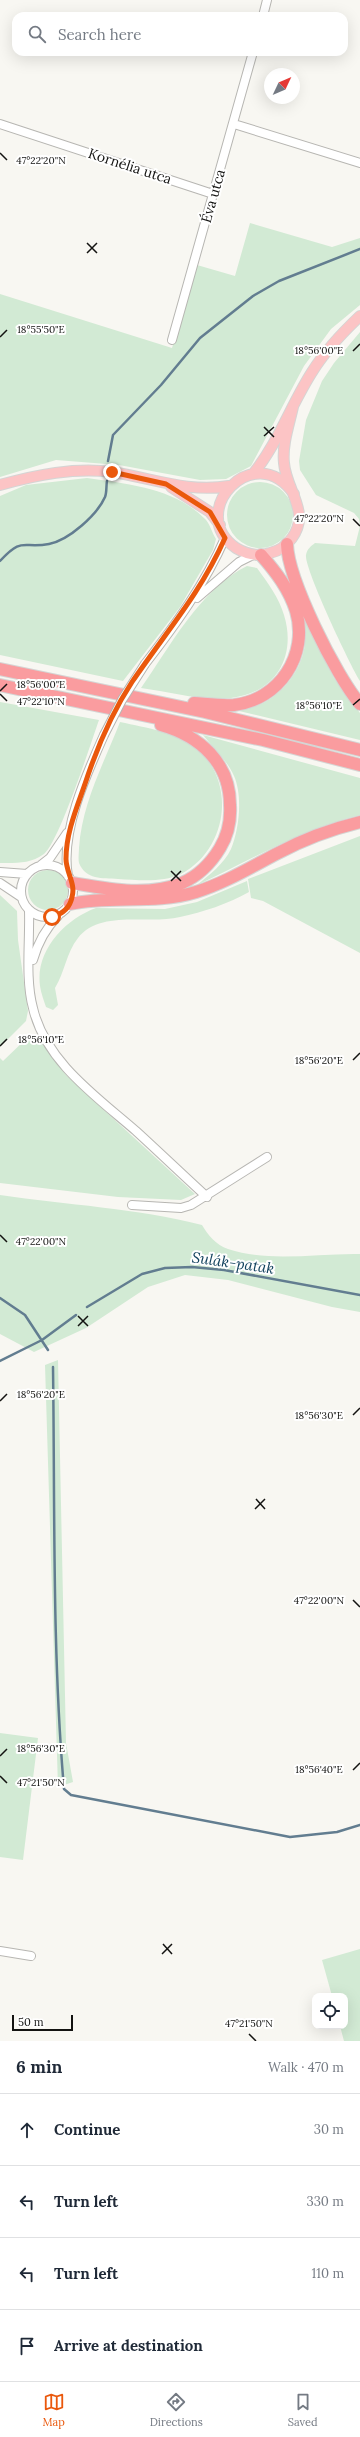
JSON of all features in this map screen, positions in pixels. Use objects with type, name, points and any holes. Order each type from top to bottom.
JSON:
[{"type":"highway","points":[[287,544],[291,569],[301,595],[342,678],[360,704]]},
{"type":"highway","points":[[138,698],[234,705],[251,701],[268,692],[285,676],[294,658],[299,640],[296,612],[285,585],[257,555]]},
{"type":"highway","points":[[0,669],[138,698],[360,750]]},
{"type":"highway","points":[[0,685],[127,710],[263,740],[360,765]]},
{"type":"highway","points":[[70,880],[142,890],[176,885],[190,879],[208,864],[222,845],[228,830],[230,815],[230,790],[226,776],[213,756],[188,735],[150,722],[127,710]]},
{"type":"highway","points":[[70,904],[91,900],[154,901],[182,896],[232,877],[307,839],[360,822]]},
{"type":"main road","points":[[253,474],[270,450],[323,356],[360,316]]},
{"type":"main road","points":[[166,484],[210,512],[220,525],[225,538],[238,549],[257,555],[275,552],[287,544],[294,534],[299,517],[298,505],[284,464],[286,439],[294,407]]},
{"type":"main road","points":[[0,485],[51,473],[98,471],[203,490],[229,486]]},
{"type":"main road","points":[[220,525],[219,504],[229,486],[238,479],[253,474],[277,478],[294,494]]},
{"type":"street","points":[[264,12],[267,0]]},
{"type":"street","name":"Éva utca","points":[[172,340],[252,56]]},
{"type":"street","name":"Kornélia utca","points":[[0,124],[213,194]]},
{"type":"street","points":[[234,124],[360,164]]},
{"type":"street","points":[[0,872],[26,874],[40,866],[50,858],[69,830],[104,735],[122,700],[145,664],[187,608],[208,574],[225,538]]},
{"type":"street","points":[[187,608],[212,583],[239,562],[257,555]]},
{"type":"street","points":[[30,971],[37,946],[46,929],[70,904],[73,890],[66,863],[69,830]]},
{"type":"street","points":[[40,866],[56,866],[70,880]]},
{"type":"street","points":[[26,874],[20,889],[21,897],[29,911],[30,991],[38,1024],[62,1062],[84,1085],[207,1197]]},
{"type":"street","points":[[0,884],[21,897]]},
{"type":"street","points":[[29,911],[44,918],[59,915]]},
{"type":"street","points":[[132,1205],[180,1208],[192,1205],[207,1197],[267,1157]]},
{"type":"street","points":[[0,1951],[31,1956]]},
{"type":"green space","points":[[250,223],[332,247],[360,238],[360,305],[331,329],[304,366],[251,466],[226,479],[200,480],[119,465],[56,460],[0,477],[0,294],[172,348],[197,265],[235,276]]},
{"type":"green space","points":[[360,332],[360,526],[359,519],[354,513],[316,495],[300,470],[299,461],[306,420],[322,381],[334,363]]},
{"type":"green space","points":[[87,478],[134,485],[165,494],[179,500],[192,508],[206,520],[216,539],[213,550],[180,607],[123,681],[0,655],[0,496],[26,485]]},
{"type":"green space","points":[[253,482],[267,482],[279,487],[288,496],[293,508],[291,528],[284,539],[267,548],[253,548],[241,543],[232,534],[227,522],[227,508],[232,496],[241,487]]},
{"type":"green space","points":[[360,526],[360,681],[338,638],[312,578],[306,555],[308,549],[315,543],[355,546]]},
{"type":"green space","points":[[247,566],[257,568],[273,591],[284,615],[287,630],[285,658],[271,681],[260,689],[246,695],[220,699],[141,688],[187,620],[215,589],[230,576]]},
{"type":"green space","points":[[300,607],[334,678],[360,713],[360,740],[239,711],[272,698],[294,675],[303,655],[305,645],[305,635]]},
{"type":"green space","points":[[0,702],[99,720],[66,812],[50,846],[44,854],[39,857],[23,862],[0,863]]},
{"type":"green space","points":[[120,722],[162,732],[182,739],[199,751],[211,765],[219,781],[222,799],[221,817],[216,834],[208,850],[196,864],[174,877],[158,880],[100,878],[86,873],[79,863],[79,848],[84,815]]},
{"type":"green space","points":[[203,735],[360,778],[360,815],[318,828],[297,837],[197,885],[216,869],[231,849],[239,813],[237,784],[234,776],[224,760]]},
{"type":"green space","points":[[360,836],[360,953],[263,901],[251,898],[248,879]]},
{"type":"green space","points":[[44,870],[52,870],[59,873],[65,879],[68,890],[65,901],[59,907],[52,910],[44,910],[37,907],[31,901],[28,894],[28,886],[31,879],[37,873]]},
{"type":"green space","points":[[247,881],[249,892],[224,904],[206,910],[168,919],[112,921],[87,929],[74,944],[55,988],[58,1005],[53,1010],[46,1007],[40,986],[42,961],[54,938],[63,928],[84,913],[96,908],[165,909],[197,902]]},
{"type":"green space","points":[[0,895],[17,911],[18,940],[28,1011],[26,1021],[0,1047]]},
{"type":"green space","points":[[27,1038],[38,1038],[66,1075],[195,1194],[181,1200],[118,1197],[0,1183],[0,1058],[3,1061]]},
{"type":"green space","points":[[0,1195],[127,1211],[177,1219],[202,1225],[216,1242],[228,1249],[260,1256],[360,1254],[360,1312],[332,1307],[228,1280],[185,1275],[148,1287],[86,1328],[34,1352],[0,1334]]},
{"type":"green space","points":[[58,1360],[66,1743],[73,1782],[58,1787],[45,1365]]},
{"type":"green space","points":[[0,1733],[38,1738],[23,1860],[0,1857]]},
{"type":"green space","points":[[360,1949],[360,2041],[344,2041],[341,2029],[348,2029],[348,1993],[331,1993],[322,1960]]},
{"type":"waterway","points":[[108,461],[113,435],[161,385],[200,338],[253,296],[279,281],[360,249]]},
{"type":"waterway","points":[[0,561],[18,546],[40,545],[57,542],[82,526],[96,511],[105,497],[107,481]]},
{"type":"waterway","name":"Sulák-patak","points":[[87,1307],[142,1274],[165,1268],[192,1267],[224,1270],[360,1295]]},
{"type":"waterway","points":[[0,1298],[25,1315],[48,1350]]},
{"type":"waterway","name":"Sulák-patak","points":[[0,1361],[42,1340],[76,1315]]},
{"type":"waterway","points":[[53,1367],[56,1632],[60,1737],[64,1789],[71,1795],[290,1837],[337,1832],[360,1825]]},
{"type":"route","points":[[52,917],[59,915],[66,910],[73,897],[72,883],[68,876],[66,863],[66,849],[69,830],[104,735],[132,683],[187,608],[208,574],[225,538],[220,525],[210,512],[166,484],[112,472]]}]
